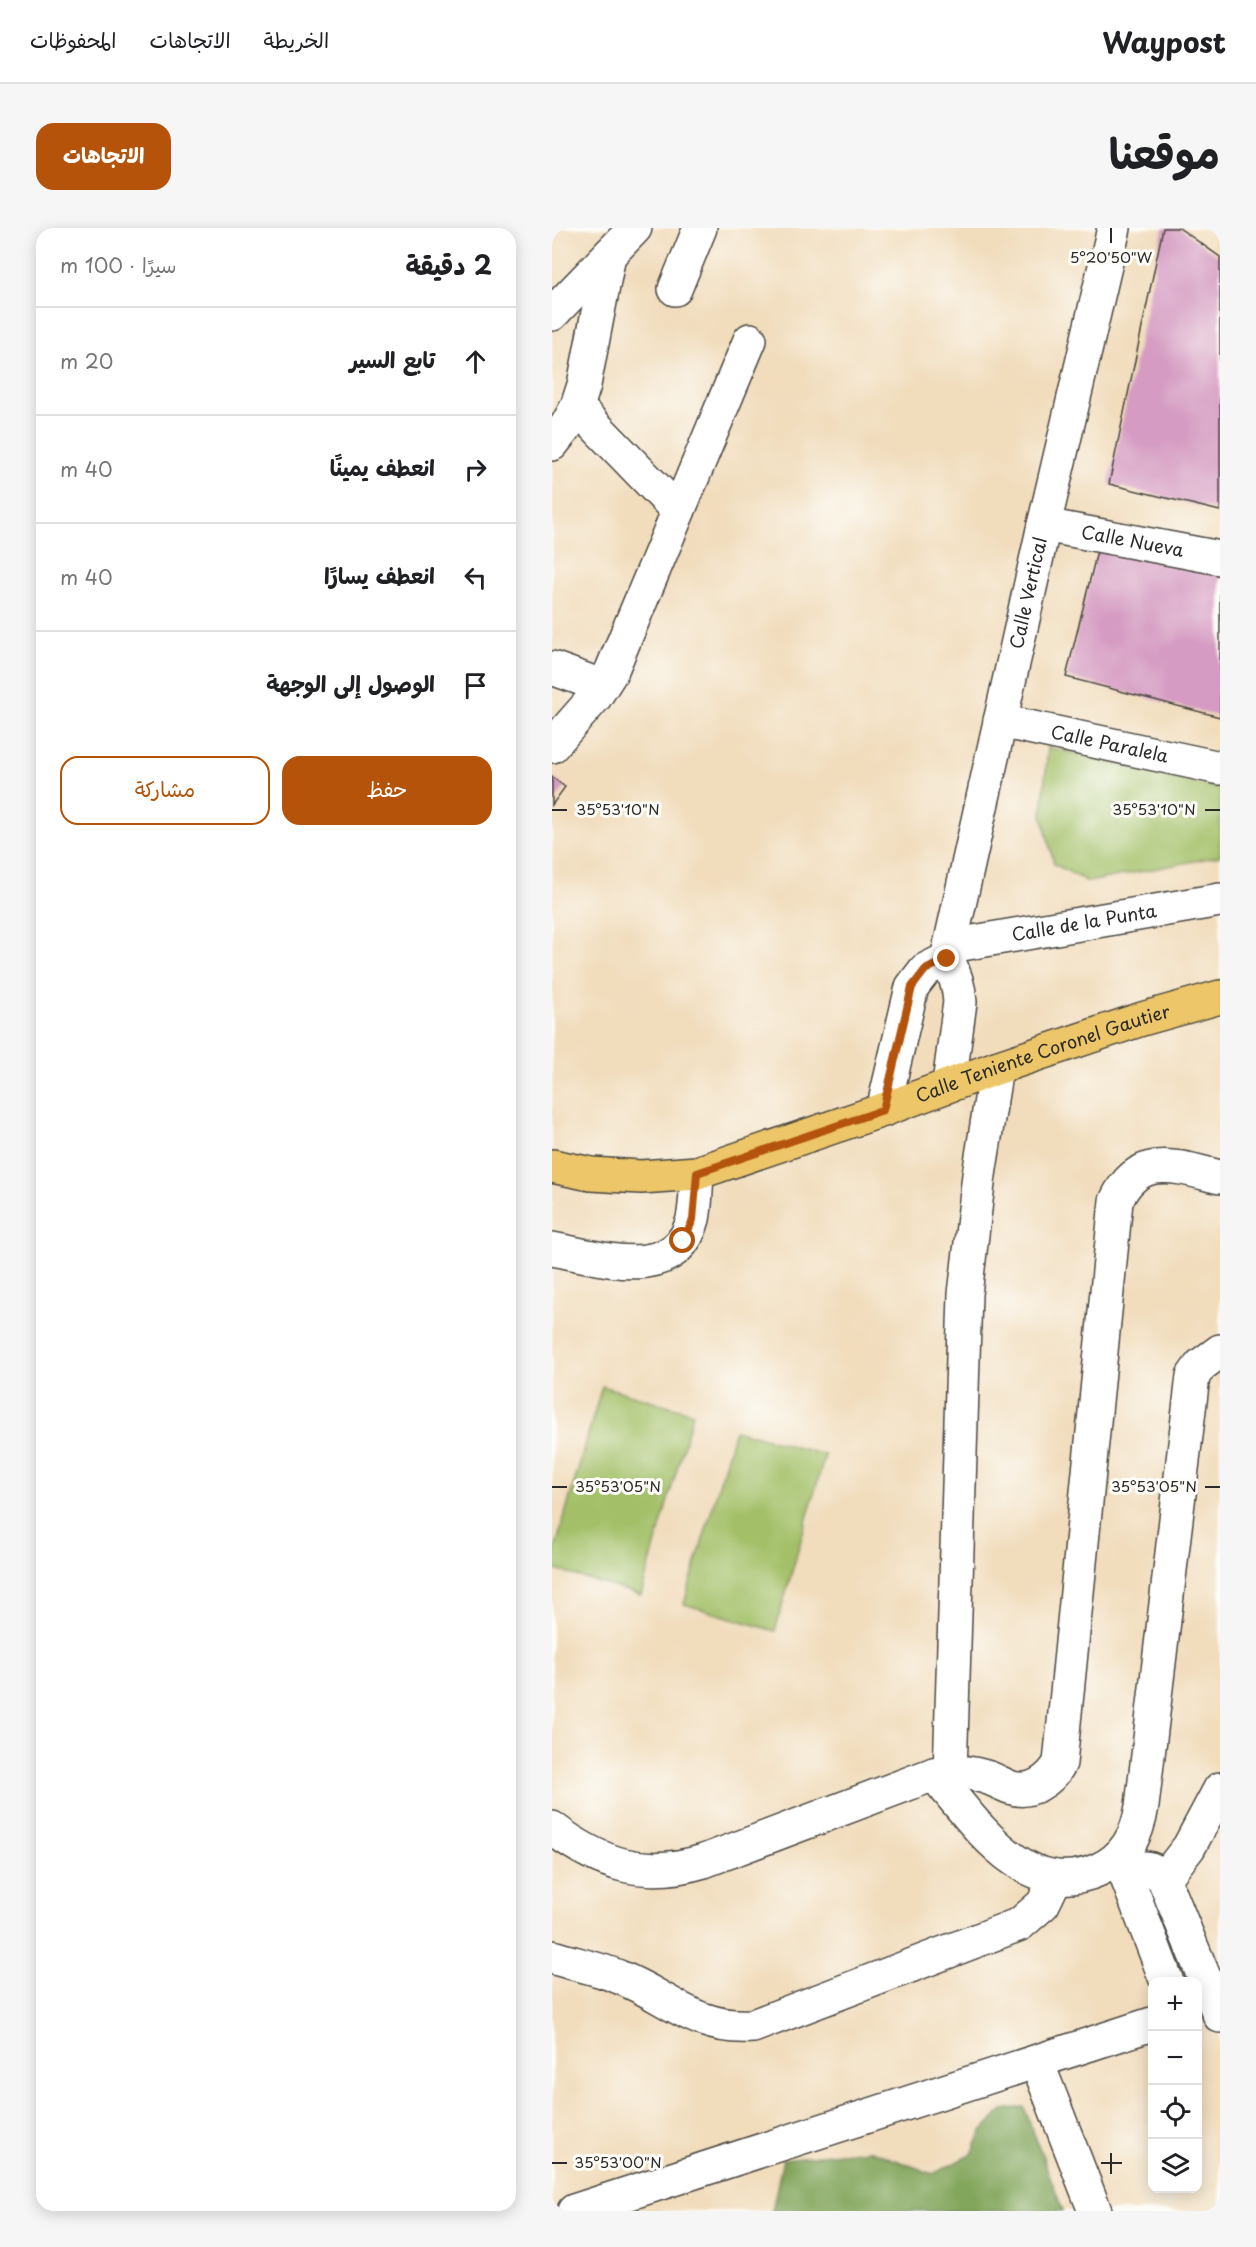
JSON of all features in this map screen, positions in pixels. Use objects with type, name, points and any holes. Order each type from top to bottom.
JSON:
[{"type":"main road","name":"Calle Teniente Coronel Gautier","points":[[552,1166],[591,1174],[641,1177],[697,1173],[883,1110],[996,1068],[1142,1019],[1220,997]]},
{"type":"street","points":[[552,314],[635,228]]},
{"type":"street","points":[[675,289],[700,228]]},
{"type":"street","name":"Calle Vertical","points":[[948,953],[1044,525],[1114,228]]},
{"type":"street","points":[[552,444],[577,407],[584,385],[609,255]]},
{"type":"street","points":[[552,746],[595,697],[611,672],[750,340]]},
{"type":"street","points":[[577,407],[678,510]]},
{"type":"street","name":"Calle Nueva","points":[[1044,525],[1220,558]]},
{"type":"street","points":[[552,668],[602,686]]},
{"type":"street","name":"Calle Paralela","points":[[1000,721],[1220,768]]},
{"type":"street","name":"Calle de la Punta","points":[[948,953],[1220,900]]},
{"type":"street","points":[[883,1110],[912,987],[925,970],[948,953],[955,973],[960,1002],[949,1084]]},
{"type":"street","points":[[996,1068],[977,1187],[965,1294],[942,1774],[987,1835],[1018,1864],[1042,1875],[1056,1877],[1075,1877],[1123,1866],[1133,1869],[1142,1867],[1152,1869],[1164,1879],[1211,2009]]},
{"type":"street","points":[[552,1828],[613,1864],[640,1869],[668,1869],[704,1861],[942,1774],[981,1775],[1010,1788],[1020,1789],[1041,1784],[1049,1779],[1060,1763],[1116,1201],[1128,1181],[1149,1168],[1162,1165],[1220,1177]]},
{"type":"street","points":[[552,1249],[627,1263],[655,1260],[668,1255],[683,1241],[693,1220],[697,1173]]},
{"type":"street","points":[[1165,1977],[1123,1866],[1139,1822],[1193,1376],[1201,1365],[1220,1350]]},
{"type":"street","points":[[1164,1879],[1189,1847],[1220,1790]]},
{"type":"street","points":[[552,1957],[620,1977],[702,2020],[723,2026],[753,2026],[1020,1924],[1043,1904],[1056,1877]]},
{"type":"street","points":[[574,2211],[1148,2025]]},
{"type":"street","points":[[1037,2062],[1095,2211]]},
{"type":"green space","points":[[1048,747],[1220,789],[1220,856],[1088,882],[1054,864],[1042,815]]},
{"type":"green space","points":[[602,1386],[693,1413],[641,1595],[552,1569],[552,1560]]},
{"type":"green space","points":[[735,1430],[825,1455],[775,1631],[684,1604]]},
{"type":"green space","points":[[1024,2107],[1063,2211],[772,2211],[783,2159],[869,2150],[933,2174],[972,2154],[982,2131],[1003,2110]]},
{"type":"building","points":[[1163,228],[1179,228],[1220,257],[1220,511],[1109,484]]},
{"type":"building","points":[[1099,543],[1220,576],[1220,717],[1066,677]]},
{"type":"building","points":[[552,777],[565,787],[552,805]]},
{"type":"route","points":[[683,1241],[693,1220],[697,1173],[883,1110],[912,987],[925,970],[947,959]]}]
